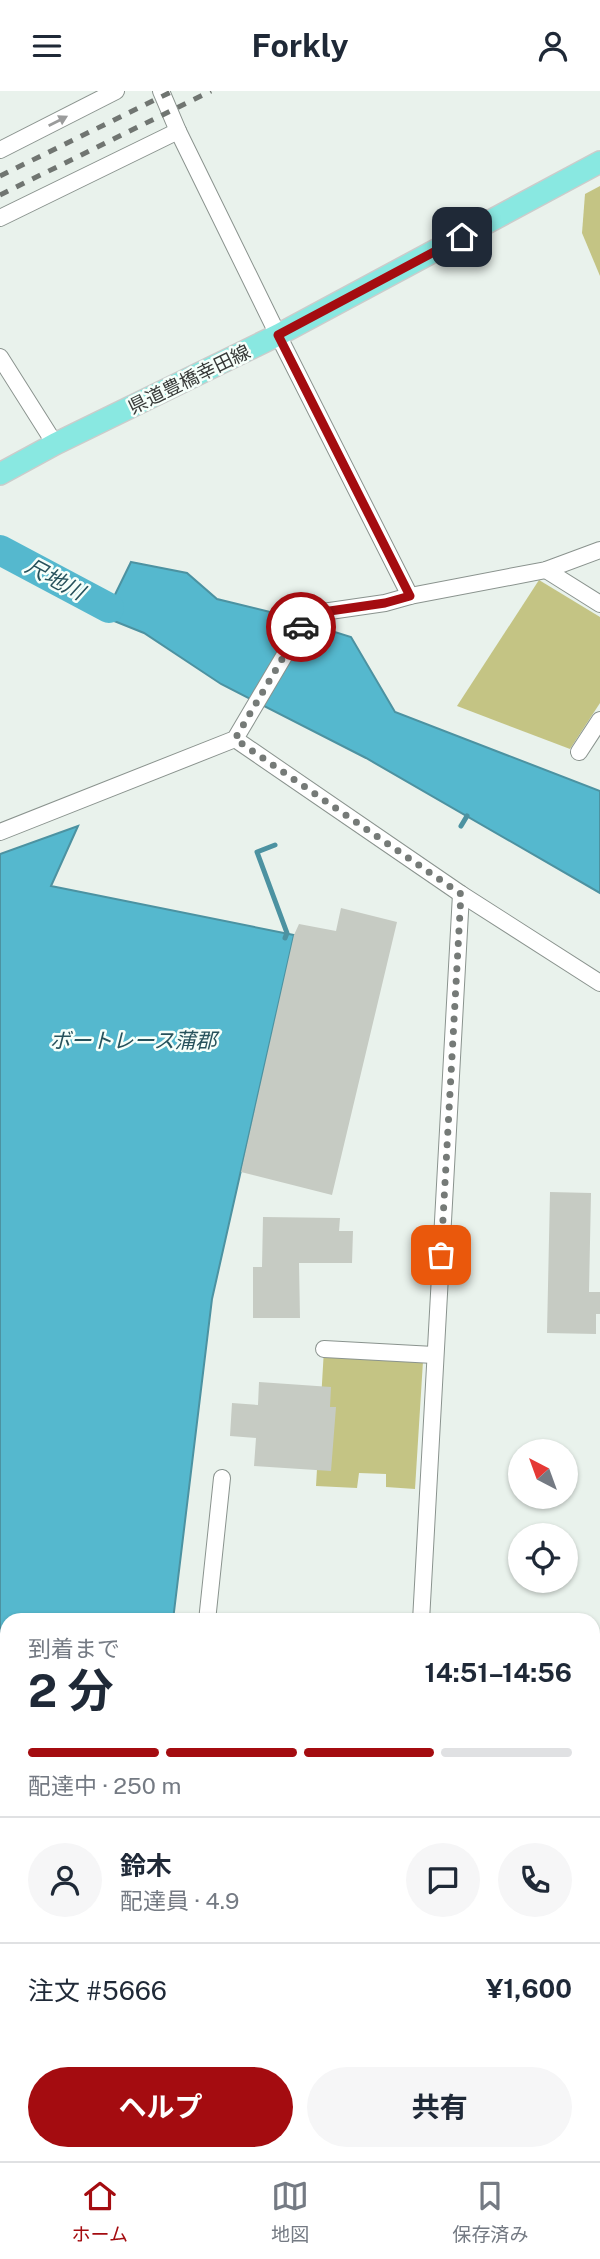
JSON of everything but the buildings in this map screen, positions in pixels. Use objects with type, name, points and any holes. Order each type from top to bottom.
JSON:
[{"type":"main road","name":"県道豊橋幸田線","points":[[0,474],[55,444],[278,335],[600,163]]},
{"type":"street","points":[[0,150],[116,91]]},
{"type":"street","points":[[160,91],[278,335],[410,596]]},
{"type":"street","points":[[0,218],[178,131]]},
{"type":"street","points":[[0,357],[55,444]]},
{"type":"street","points":[[0,832],[235,739],[309,614],[385,603],[546,570],[600,550]]},
{"type":"street","points":[[546,570],[600,604]]},
{"type":"street","points":[[579,752],[600,720]]},
{"type":"street","points":[[235,739],[461,894],[600,983]]},
{"type":"street","points":[[421,1613],[461,894]]},
{"type":"street","points":[[324,1349],[434,1355]]},
{"type":"street","points":[[208,1613],[222,1478]]},
{"type":"green space","points":[[600,186],[600,276],[582,233],[585,194]]},
{"type":"green space","points":[[539,580],[600,617],[600,703],[570,749],[457,706]]},
{"type":"green space","points":[[324,1349],[423,1361],[415,1489],[386,1487],[386,1474],[359,1473],[357,1488],[316,1486]]},
{"type":"water","points":[[131,562],[187,573],[217,599],[351,637],[395,712],[600,791],[600,893],[366,758],[221,684],[144,633],[104,617]]},
{"type":"water","name":"ボートレース蒲郡","points":[[78,826],[51,886],[294,935],[212,1299],[174,1613],[0,1613],[0,854]]},
{"type":"waterway","name":"尺地川","points":[[0,550],[109,608]]},
{"type":"waterway","points":[[461,826],[467,816]]},
{"type":"waterway","points":[[275,845],[257,852],[287,933],[285,938]]},
{"type":"railway","points":[[0,176],[173,91]]},
{"type":"railway","points":[[0,195],[211,91]]},
{"type":"way so far","points":[[301,627],[235,739],[461,894],[441,1255]]},
{"type":"route","points":[[301,627],[309,614],[385,603],[410,596],[278,335],[462,237]]}]
